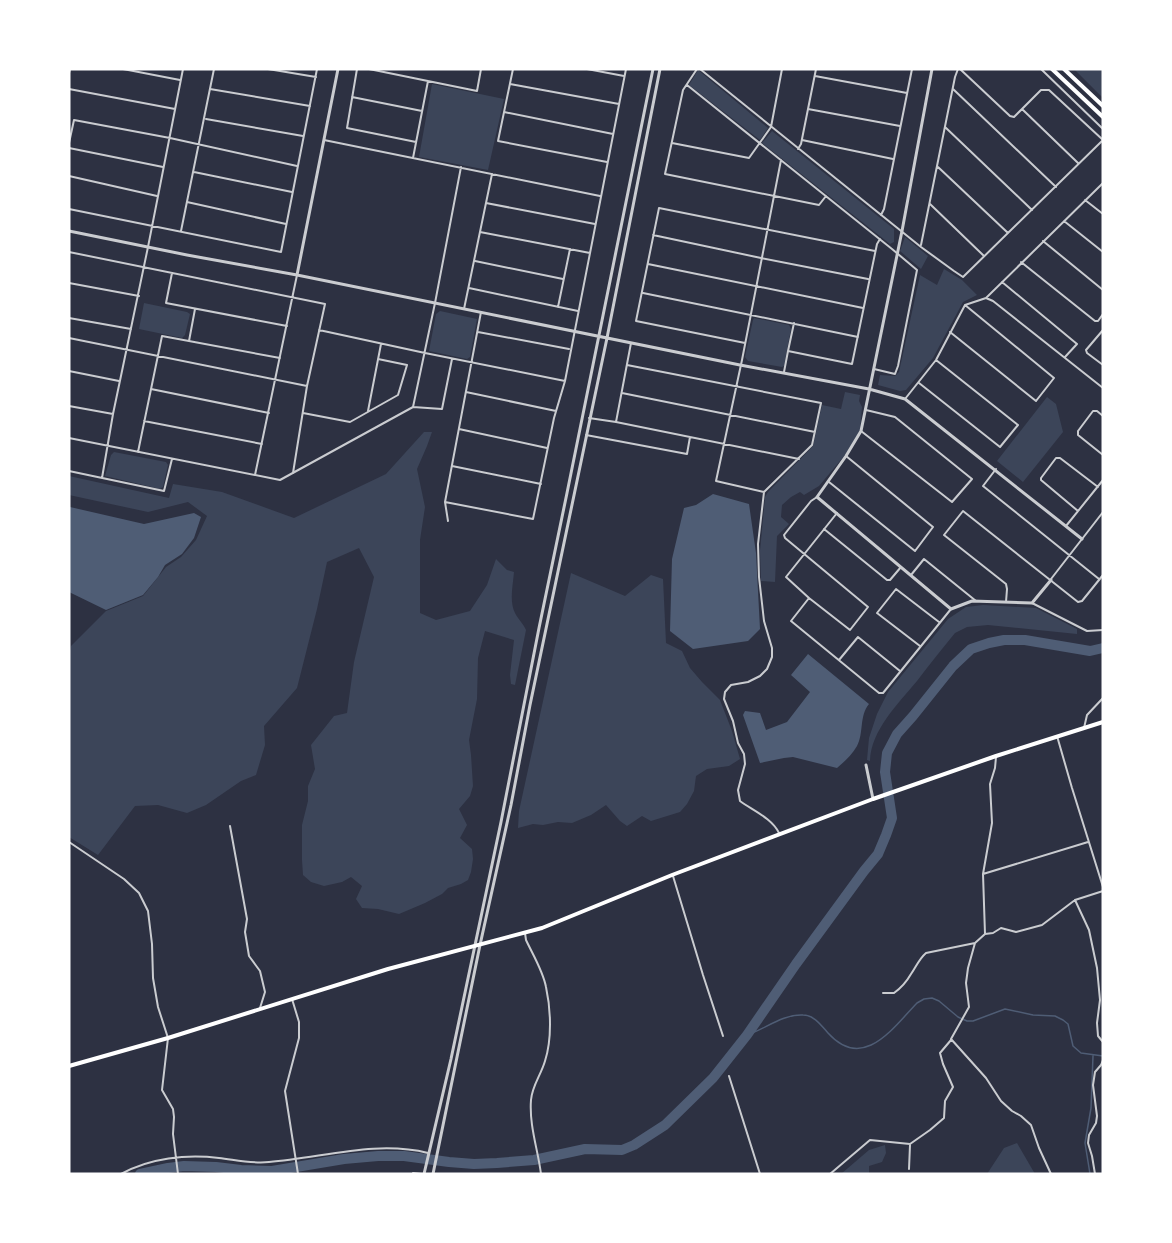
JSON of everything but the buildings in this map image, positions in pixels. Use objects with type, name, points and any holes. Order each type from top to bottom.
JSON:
[{"type":"main road","points":[[1052,69],[1103,117]]},
{"type":"main road","points":[[1064,69],[1103,106]]},
{"type":"main road","points":[[69,1066],[168,1038],[388,969],[525,933],[567,919],[672,875],[873,799],[882,798],[996,756],[1103,722]]},
{"type":"street","points":[[123,69],[180,80]]},
{"type":"street","points":[[102,478],[183,69]]},
{"type":"street","points":[[181,231],[214,69]]},
{"type":"street","points":[[268,69],[316,77]]},
{"type":"street","points":[[69,210],[281,252],[317,69]]},
{"type":"street","points":[[255,475],[338,69]]},
{"type":"street","points":[[357,69],[347,128],[416,141]]},
{"type":"street","points":[[369,69],[477,91],[481,69]]},
{"type":"street","points":[[513,69],[498,141],[607,162]]},
{"type":"street","points":[[587,69],[624,76]]},
{"type":"street","points":[[444,502],[533,519],[556,411],[565,381],[626,69]]},
{"type":"street","points":[[413,1174],[424,1174],[451,1059],[653,69]]},
{"type":"street","points":[[433,1174],[607,338],[660,69]]},
{"type":"street","points":[[826,196],[819,205],[665,174],[683,90],[698,69],[921,247],[963,277],[1103,141],[1049,90],[1041,90],[1014,117],[1010,116],[959,69],[955,77],[921,247]]},
{"type":"street","points":[[672,143],[749,158],[771,127],[782,69]]},
{"type":"street","points":[[798,148],[802,140],[816,69]]},
{"type":"street","points":[[881,215],[912,69]]},
{"type":"street","points":[[837,513],[805,554],[786,577],[850,630],[868,607],[805,554],[785,538],[784,535],[811,501],[817,497],[861,431],[932,69]]},
{"type":"street","points":[[1041,69],[1103,129]]},
{"type":"street","points":[[815,75],[907,93]]},
{"type":"street","points":[[413,158],[428,81]]},
{"type":"street","points":[[510,84],[619,104]]},
{"type":"street","points":[[687,85],[917,270],[895,374],[873,369]]},
{"type":"street","points":[[69,89],[175,109]]},
{"type":"street","points":[[210,89],[310,106]]},
{"type":"street","points":[[953,89],[1056,187]]},
{"type":"street","points":[[352,97],[422,111]]},
{"type":"street","points":[[808,109],[900,126]]},
{"type":"street","points":[[1022,109],[1080,164]]},
{"type":"street","points":[[504,112],[613,134]]},
{"type":"street","points":[[204,119],[303,136]]},
{"type":"street","points":[[69,143],[74,120],[200,144],[297,166]]},
{"type":"street","points":[[945,128],[1032,210]]},
{"type":"street","points":[[324,140],[600,196]]},
{"type":"street","points":[[802,140],[893,159]]},
{"type":"street","points":[[69,148],[164,167]]},
{"type":"street","points":[[764,492],[716,481],[781,160]]},
{"type":"street","points":[[937,166],[1008,233]]},
{"type":"street","points":[[413,406],[461,167]]},
{"type":"street","points":[[194,172],[292,192]]},
{"type":"street","points":[[464,309],[492,174]]},
{"type":"street","points":[[69,176],[158,196]]},
{"type":"street","points":[[905,399],[936,360],[965,305],[986,298],[1103,183]]},
{"type":"street","points":[[1085,200],[1103,214]]},
{"type":"street","points":[[187,202],[286,224]]},
{"type":"street","points":[[486,203],[595,224]]},
{"type":"street","points":[[930,204],[984,256]]},
{"type":"street","points":[[745,343],[636,321],[659,208],[875,251]]},
{"type":"street","points":[[1064,220],[1103,252]]},
{"type":"street","points":[[69,231],[297,274],[740,365],[869,389],[905,399],[1082,539]]},
{"type":"street","points":[[480,232],[590,253]]},
{"type":"street","points":[[653,235],[869,279]]},
{"type":"street","points":[[788,351],[852,364],[875,251],[880,239]]},
{"type":"street","points":[[1043,241],[1103,290]]},
{"type":"street","points":[[558,307],[570,249]]},
{"type":"street","points":[[69,252],[325,304],[307,386],[292,473]]},
{"type":"street","points":[[474,260],[563,279]]},
{"type":"street","points":[[1022,262],[1095,321],[1098,321],[1103,314]]},
{"type":"street","points":[[648,264],[863,308]]},
{"type":"street","points":[[172,272],[166,303],[286,326]]},
{"type":"street","points":[[1001,282],[1077,344],[1065,357]]},
{"type":"street","points":[[69,283],[139,296]]},
{"type":"street","points":[[468,287],[578,311]]},
{"type":"street","points":[[642,292],[858,337]]},
{"type":"street","points":[[986,298],[993,301],[1103,388]]},
{"type":"street","points":[[950,332],[1036,401],[1054,378],[965,305]]},
{"type":"street","points":[[189,341],[195,309]]},
{"type":"street","points":[[448,521],[444,502],[481,312]]},
{"type":"street","points":[[69,318],[132,329]]},
{"type":"street","points":[[784,373],[794,323]]},
{"type":"street","points":[[319,330],[565,381]]},
{"type":"street","points":[[1103,330],[1086,350],[1103,365]]},
{"type":"street","points":[[478,332],[570,349]]},
{"type":"street","points":[[138,452],[162,336],[280,358]]},
{"type":"street","points":[[69,338],[307,386]]},
{"type":"street","points":[[616,422],[631,343]]},
{"type":"street","points":[[367,412],[381,344]]},
{"type":"street","points":[[69,438],[280,480],[413,406],[442,409],[452,358]]},
{"type":"street","points":[[303,413],[350,422],[398,395],[407,365],[378,359]]},
{"type":"street","points":[[919,384],[1000,447],[1018,425],[936,360]]},
{"type":"street","points":[[627,365],[821,403],[812,445],[764,492],[758,544],[759,577],[764,621],[772,648],[772,657],[760,676],[748,682],[731,685],[725,692],[724,699],[733,721],[738,743],[744,754],[745,764],[738,790],[740,801],[768,820],[777,828],[780,835]]},
{"type":"street","points":[[69,371],[121,382]]},
{"type":"street","points":[[151,389],[268,413]]},
{"type":"street","points":[[466,392],[556,411]]},
{"type":"street","points":[[622,393],[815,432]]},
{"type":"street","points":[[69,405],[113,414]]},
{"type":"street","points":[[861,431],[952,502],[972,479],[895,417],[866,410]]},
{"type":"street","points":[[1103,416],[1094,411],[1078,431],[1078,435],[1103,455]]},
{"type":"street","points":[[589,418],[799,459]]},
{"type":"street","points":[[144,421],[262,444]]},
{"type":"street","points":[[459,429],[548,448]]},
{"type":"street","points":[[586,435],[687,454],[690,437]]},
{"type":"street","points":[[828,481],[915,551],[933,527],[846,456]]},
{"type":"street","points":[[1078,511],[1041,480],[1056,458],[1060,458],[1098,487]]},
{"type":"street","points":[[69,471],[164,491],[172,459]]},
{"type":"street","points":[[452,466],[540,484]]},
{"type":"street","points":[[996,470],[983,486],[1099,579]]},
{"type":"street","points":[[1066,526],[1103,480]]},
{"type":"street","points":[[817,497],[951,609]]},
{"type":"street","points":[[1006,602],[1006,584],[944,535],[963,511],[1078,602],[1082,601],[1103,574]]},
{"type":"street","points":[[1032,603],[1102,515]]},
{"type":"street","points":[[824,529],[887,580],[890,580],[901,567]]},
{"type":"street","points":[[911,575],[924,559],[976,601]]},
{"type":"street","points":[[920,646],[877,613],[896,589],[939,622]]},
{"type":"street","points":[[809,598],[791,621],[879,693],[883,693],[951,609],[972,601],[1032,603],[1087,631],[1103,630]]},
{"type":"street","points":[[838,660],[858,637],[900,671]]},
{"type":"street","points":[[1083,728],[1087,715],[1103,698]]},
{"type":"street","points":[[883,993],[894,993],[900,988],[911,975],[920,958],[926,953],[975,943],[985,934],[993,933],[1001,928],[1016,932],[1042,925],[1075,900],[1103,889],[1057,736]]},
{"type":"street","points":[[985,934],[982,874],[992,823],[990,784],[996,756]]},
{"type":"street","points":[[866,765],[873,799]]},
{"type":"street","points":[[230,826],[247,919],[244,932],[249,956],[260,971],[265,992],[259,1009]]},
{"type":"street","points":[[69,842],[124,879],[139,893],[148,911],[153,978],[158,1006],[168,1038],[162,1090],[174,1117],[173,1134],[177,1174]]},
{"type":"street","points":[[982,874],[1088,842]]},
{"type":"street","points":[[672,875],[723,1036]]},
{"type":"street","points":[[1075,900],[1089,930],[1097,968],[1100,1000],[1098,1036],[1103,1042]]},
{"type":"street","points":[[525,933],[546,986],[549,1019],[548,1049],[545,1063],[532,1090],[530,1112],[541,1174]]},
{"type":"street","points":[[830,1174],[870,1140],[910,1144],[944,1118],[945,1101],[952,1087],[940,1053],[951,1040],[969,1007],[966,983],[975,943]]},
{"type":"street","points":[[292,999],[299,1022],[298,1038],[285,1092],[298,1174]]},
{"type":"street","points":[[951,1040],[986,1078],[1001,1101],[1031,1125],[1051,1174]]},
{"type":"street","points":[[1095,1174],[1088,1143],[1097,1116],[1093,1085],[1095,1072],[1103,1060]]},
{"type":"street","points":[[729,1076],[760,1174]]},
{"type":"street","points":[[909,1169],[910,1144]]},
{"type":"street","points":[[121,1174],[139,1166],[176,1157],[217,1158],[251,1163],[368,1149],[408,1149],[429,1153]]},
{"type":"shaded area","points":[[1074,69],[1103,69],[1103,98]]},
{"type":"shaded area","points":[[698,70],[768,128],[760,140],[689,85]]},
{"type":"shaded area","points":[[432,84],[504,99],[488,170],[419,157]]},
{"type":"shaded area","points":[[772,131],[894,229],[894,242],[890,244],[762,143]]},
{"type":"shaded area","points":[[905,237],[928,256],[921,269],[900,251]]},
{"type":"shaded area","points":[[944,269],[962,280],[977,295],[963,302],[933,358],[906,390],[900,391],[878,385],[880,375],[895,376],[899,372],[920,275],[937,285]]},
{"type":"shaded area","points":[[144,303],[190,314],[185,335],[182,338],[139,329]]},
{"type":"shaded area","points":[[440,311],[477,319],[470,357],[467,359],[429,351],[436,314]]},
{"type":"shaded area","points":[[754,318],[789,325],[791,329],[784,366],[748,361],[745,357]]},
{"type":"shaded area","points":[[845,392],[860,395],[859,401],[862,407],[860,430],[845,455],[819,486],[804,495],[800,492],[782,505],[781,517],[789,524],[777,536],[775,582],[761,581],[760,551],[765,497],[813,446],[822,405],[841,409]]},
{"type":"shaded area","points":[[1047,397],[1056,404],[1063,432],[1023,482],[997,461]]},
{"type":"shaded area","points":[[424,432],[432,432],[417,469],[425,507],[420,540],[420,613],[436,620],[470,611],[487,585],[496,559],[507,570],[514,572],[513,608],[526,630],[515,685],[511,684],[510,675],[514,640],[485,631],[478,658],[477,699],[469,740],[473,786],[470,796],[459,809],[467,825],[460,838],[472,849],[473,859],[468,880],[399,914],[362,908],[356,899],[362,886],[351,877],[342,882],[324,886],[311,882],[303,875],[302,825],[308,801],[308,786],[315,769],[311,745],[334,716],[347,713],[354,662],[374,577],[359,548],[327,562],[297,688],[264,726],[265,745],[256,775],[241,781],[206,805],[187,813],[158,805],[135,806],[98,855],[69,837],[69,655],[71,646],[106,611],[143,596],[166,567],[181,557],[196,540],[207,516],[188,502],[148,512],[69,495],[69,476],[169,498],[173,484],[222,492],[294,518],[386,474]]},
{"type":"shaded area","points":[[114,452],[166,462],[168,465],[163,487],[160,489],[105,476]]},
{"type":"shaded area","points":[[713,494],[749,504],[756,553],[760,629],[748,641],[693,649],[670,631],[672,559],[684,508],[696,505]]},
{"type":"shaded area","points":[[70,507],[144,524],[194,513],[201,517],[194,538],[182,554],[165,565],[143,595],[106,610],[69,592]]},
{"type":"shaded area","points":[[571,573],[625,596],[651,575],[663,579],[666,643],[682,651],[690,668],[720,700],[740,759],[729,766],[707,769],[696,776],[694,791],[680,812],[651,821],[642,816],[627,826],[606,805],[591,815],[572,823],[533,824],[518,828],[519,811]]},
{"type":"shaded area","points":[[983,605],[1036,608],[1077,629],[1077,634],[988,625],[967,627],[955,633],[880,728],[870,761],[867,760],[869,738],[888,692],[948,619],[966,607]]},
{"type":"shaded area","points":[[808,654],[869,704],[864,714],[857,746],[837,768],[793,757],[760,763],[743,715],[745,711],[760,713],[766,730],[787,722],[810,692],[791,675]]},
{"type":"shaded area","points":[[1017,1143],[1035,1174],[987,1174],[1004,1148]]},
{"type":"shaded area","points":[[885,1145],[886,1153],[882,1162],[869,1166],[869,1174],[841,1174],[869,1150]]},
{"type":"waterway","points":[[140,1174],[184,1166],[272,1171],[378,1156],[404,1156],[474,1164],[497,1163],[534,1160],[585,1149],[622,1150],[634,1145],[665,1125],[713,1078],[747,1035],[796,964],[878,854],[892,818],[885,772],[887,753],[897,734],[953,666],[971,649],[1004,640],[1025,640],[1090,651],[1103,648]]},
{"type":"waterway","points":[[747,1035],[781,1019],[807,1015],[841,1044],[853,1048],[865,1047],[888,1034],[917,1003],[932,998],[967,1021],[973,1021],[1005,1009],[1033,1015],[1055,1016],[1068,1024],[1073,1046],[1081,1053],[1103,1056]]},
{"type":"waterway","points":[[1090,1174],[1085,1143],[1091,1108],[1093,1056]]}]
